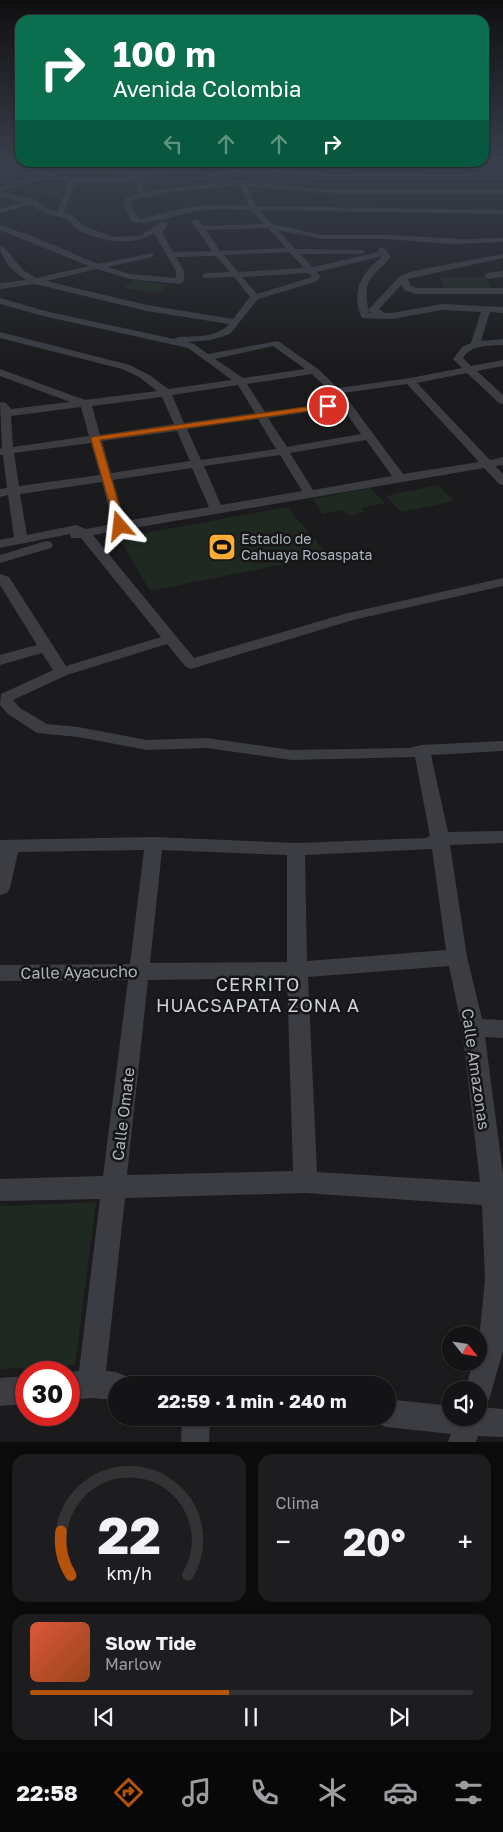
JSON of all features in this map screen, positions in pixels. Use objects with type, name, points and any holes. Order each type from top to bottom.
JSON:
[{"type":"street","points":[[7,229],[34,238],[70,256],[117,274],[180,280],[180,271],[158,233],[160,229]]},
{"type":"street","points":[[0,286],[35,281],[150,255],[87,229]]},
{"type":"street","points":[[112,239],[142,238],[156,229]]},
{"type":"street","points":[[202,229],[217,252],[255,297]]},
{"type":"street","points":[[169,341],[216,336],[227,332],[255,297],[317,277],[313,270],[291,250],[273,229]]},
{"type":"street","points":[[287,229],[331,238],[388,237],[460,241],[500,240],[495,230]]},
{"type":"street","points":[[330,229],[331,238]]},
{"type":"street","points":[[411,247],[460,241]]},
{"type":"street","points":[[0,248],[5,260],[28,278],[35,281],[148,308],[236,322]]},
{"type":"street","points":[[171,255],[291,250],[385,251]]},
{"type":"street","points":[[206,276],[313,270],[365,259],[385,251]]},
{"type":"street","points":[[385,251],[386,258],[365,276],[360,291],[364,316],[383,316],[456,302],[490,301],[448,308]]},
{"type":"street","points":[[383,316],[373,310],[403,278],[503,256]]},
{"type":"street","points":[[488,276],[503,274]]},
{"type":"street","points":[[416,291],[416,287],[422,282],[438,277]]},
{"type":"street","points":[[403,278],[407,288],[416,291],[503,291]]},
{"type":"street","points":[[0,301],[43,313],[191,346],[242,382],[310,493]]},
{"type":"street","points":[[427,308],[503,310]]},
{"type":"street","points":[[476,343],[486,310]]},
{"type":"street","points":[[0,335],[126,367],[145,374],[166,393],[216,510]]},
{"type":"street","points":[[503,342],[476,343],[459,355],[458,359],[503,401]]},
{"type":"street","points":[[208,357],[275,343],[314,371],[336,391],[399,478]]},
{"type":"street","points":[[336,391],[410,381],[503,363]]},
{"type":"street","points":[[21,540],[14,491],[4,452],[2,410],[86,404],[314,371]]},
{"type":"street","points":[[0,372],[86,404]]},
{"type":"street","points":[[410,381],[503,481]]},
{"type":"street","points":[[86,404],[105,478],[120,526]]},
{"type":"street","points":[[4,452],[344,404]]},
{"type":"street","points":[[0,493],[284,452],[368,436]]},
{"type":"street","points":[[0,558],[84,533],[503,460]]},
{"type":"street","points":[[0,544],[76,529],[84,533],[191,664],[350,617],[503,582]]},
{"type":"street","points":[[0,578],[4,580],[62,672]]},
{"type":"street","points":[[170,639],[62,672],[6,696],[5,701],[14,711],[43,729],[78,732],[139,744],[207,743],[292,755],[409,753],[422,750],[503,746]]},
{"type":"street","points":[[0,660],[46,647]]},
{"type":"street","name":"Calle Amazonas","points":[[422,750],[440,839],[457,957],[473,1028],[498,1195],[496,1215],[498,1280],[493,1337],[481,1381]]},
{"type":"street","points":[[0,888],[5,846],[154,843],[296,849],[428,844],[440,839],[503,837]]},
{"type":"street","name":"Calle Omate","points":[[92,1385],[154,843]]},
{"type":"street","points":[[296,849],[297,970],[305,1182]]},
{"type":"street","name":"Calle Ayacucho","points":[[0,974],[297,970],[457,957]]},
{"type":"street","points":[[473,1028],[503,1029]]},
{"type":"street","points":[[0,1190],[305,1182],[498,1195]]},
{"type":"street","points":[[0,1392],[15,1391]]},
{"type":"street","points":[[396,1414],[468,1427],[503,1423]]},
{"type":"street","points":[[195,1442],[196,1426]]},
{"type":"shaded area","points":[[440,277],[485,277],[491,288],[445,289]]},
{"type":"shaded area","points":[[135,280],[169,285],[157,293],[124,288]]},
{"type":"shaded area","points":[[438,485],[454,501],[401,512],[386,496]]},
{"type":"shaded area","points":[[370,488],[385,503],[361,508],[364,512],[350,516],[343,510],[323,514],[313,499]]},
{"type":"shaded area","name":"Estadio de Cahuaya Rosaspata","points":[[287,507],[328,555],[150,591],[119,538]]},
{"type":"shaded area","points":[[96,1202],[76,1361],[15,1361],[15,1368],[0,1369],[0,1206]]},
{"type":"place","name":"Estadio de Cahuaya Rosaspata","points":[[222,547]]},
{"type":"district","name":"CERRITO HUACSAPATA ZONA A","points":[[258,995]]},
{"type":"route","points":[[120,526],[95,439],[328,406]]}]
